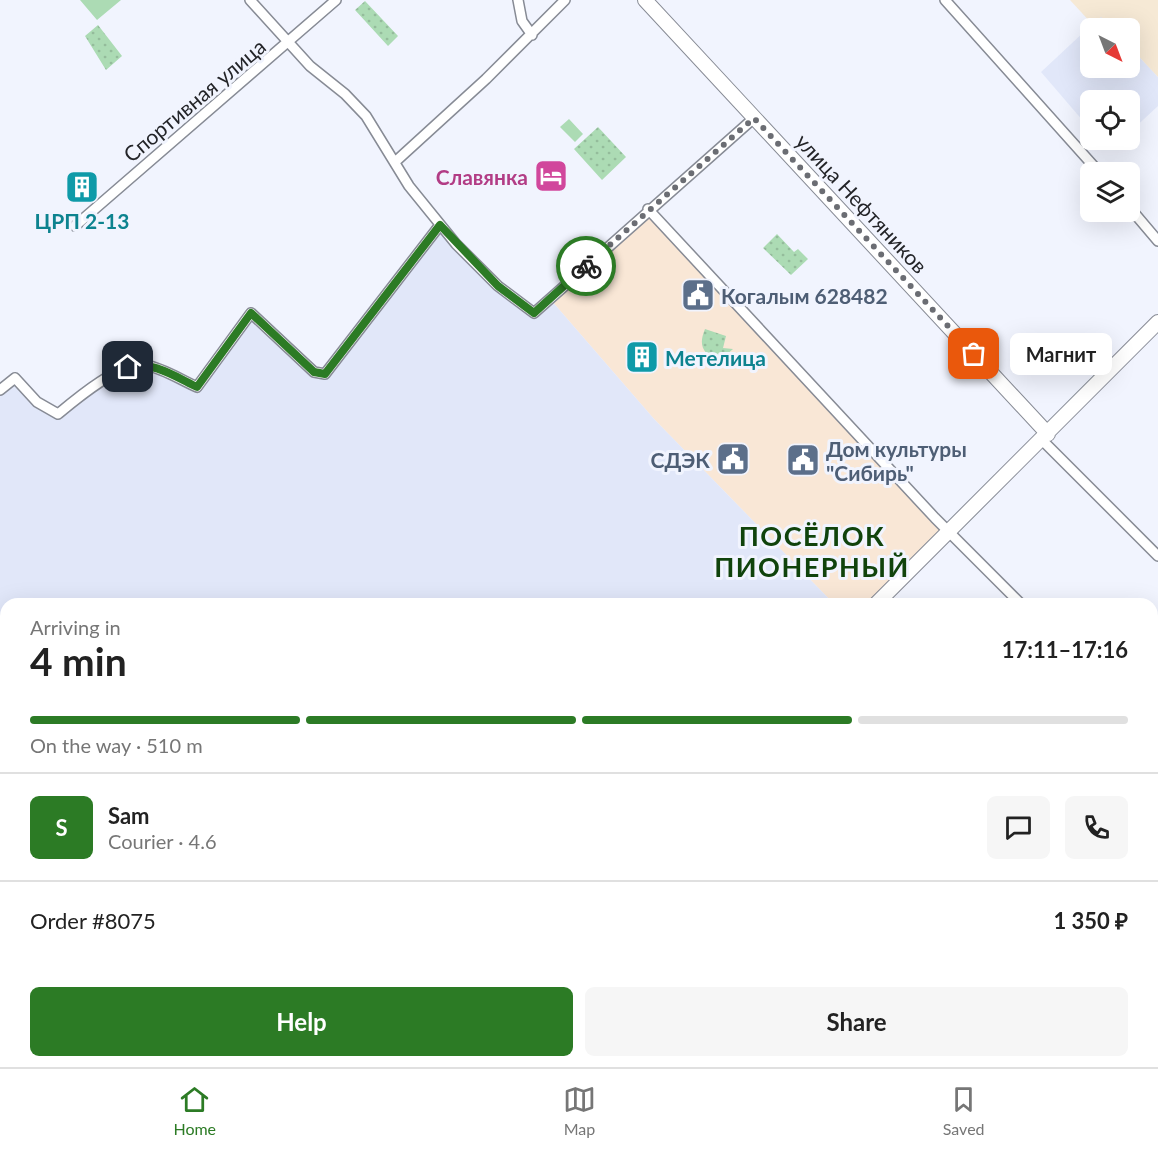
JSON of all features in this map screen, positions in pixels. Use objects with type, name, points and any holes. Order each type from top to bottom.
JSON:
[{"type":"street","points":[[250,0],[310,66],[345,94],[366,116],[409,186],[440,225],[498,286],[534,313],[648,209],[754,118]]},
{"type":"street","name":"Спортивная улица","points":[[75,226],[336,0]]},
{"type":"street","points":[[518,0],[522,21],[532,35]]},
{"type":"street","points":[[394,162],[532,35],[565,0]]},
{"type":"street","name":"улица Нефтяников","points":[[645,0],[1045,437]]},
{"type":"street","points":[[945,0],[1090,162]]},
{"type":"street","points":[[648,209],[949,532],[1015,598]]},
{"type":"street","points":[[1140,220],[1158,242]]},
{"type":"street","points":[[0,390],[15,378],[37,402],[58,414],[119,371],[136,364],[153,367],[197,387],[251,313],[314,372],[325,374],[440,225]]},
{"type":"street","points":[[882,598],[1158,322]]},
{"type":"street","points":[[1045,437],[1158,556]]},
{"type":"shaded area","points":[[1070,0],[1158,0],[1158,77],[1140,58],[1140,18],[1087,18]]},
{"type":"shaded area","points":[[1080,36],[1080,78],[1140,78],[1140,58],[1158,77],[1158,106],[1140,123],[1140,90],[1080,90],[1080,117],[1041,72]]},
{"type":"shaded area","points":[[648,209],[949,532],[882,598],[828,598],[654,419],[550,299]]},
{"type":"shaded area","points":[[440,225],[456,244],[534,313],[550,299],[654,419],[828,598],[0,598],[0,390],[15,378],[58,414],[83,395],[136,364],[197,387],[251,313],[319,375]]},
{"type":"green space","points":[[80,0],[121,0],[97,20]]},
{"type":"green space","points":[[365,1],[398,36],[388,46],[355,10]]},
{"type":"green space","points":[[98,25],[122,56],[106,70],[85,36]]},
{"type":"green space","points":[[569,119],[583,134],[575,142],[560,127]]},
{"type":"green space","points":[[598,127],[626,157],[602,180],[574,149]]},
{"type":"green space","points":[[777,234],[794,252],[798,249],[808,259],[791,275],[763,248]]},
{"type":"green space","points":[[705,329],[726,336],[723,348],[733,349],[717,363],[703,348],[702,340]]},
{"type":"way so far","points":[[586,266],[667,192],[754,118],[974,354]]},
{"type":"place","name":"Славянка","points":[[551,176]]},
{"type":"place","name":"ЦРП 2-13","points":[[82,187]]},
{"type":"place","name":"Когалым 628482","points":[[698,295]]},
{"type":"place","name":"Магнит","points":[[974,354]]},
{"type":"place","name":"Метелица","points":[[642,357]]},
{"type":"place","name":"СДЭК","points":[[733,459]]},
{"type":"place","name":"Дом культуры \"Сибирь\"","points":[[803,460]]},
{"type":"district","name":"ПОСЁЛОК ПИОНЕРНЫЙ","points":[[812,550]]},
{"type":"route","points":[[128,367],[145,364],[197,387],[239,326],[251,313],[314,372],[319,375],[325,374],[440,225],[498,286],[515,301],[534,313],[586,266]]}]
